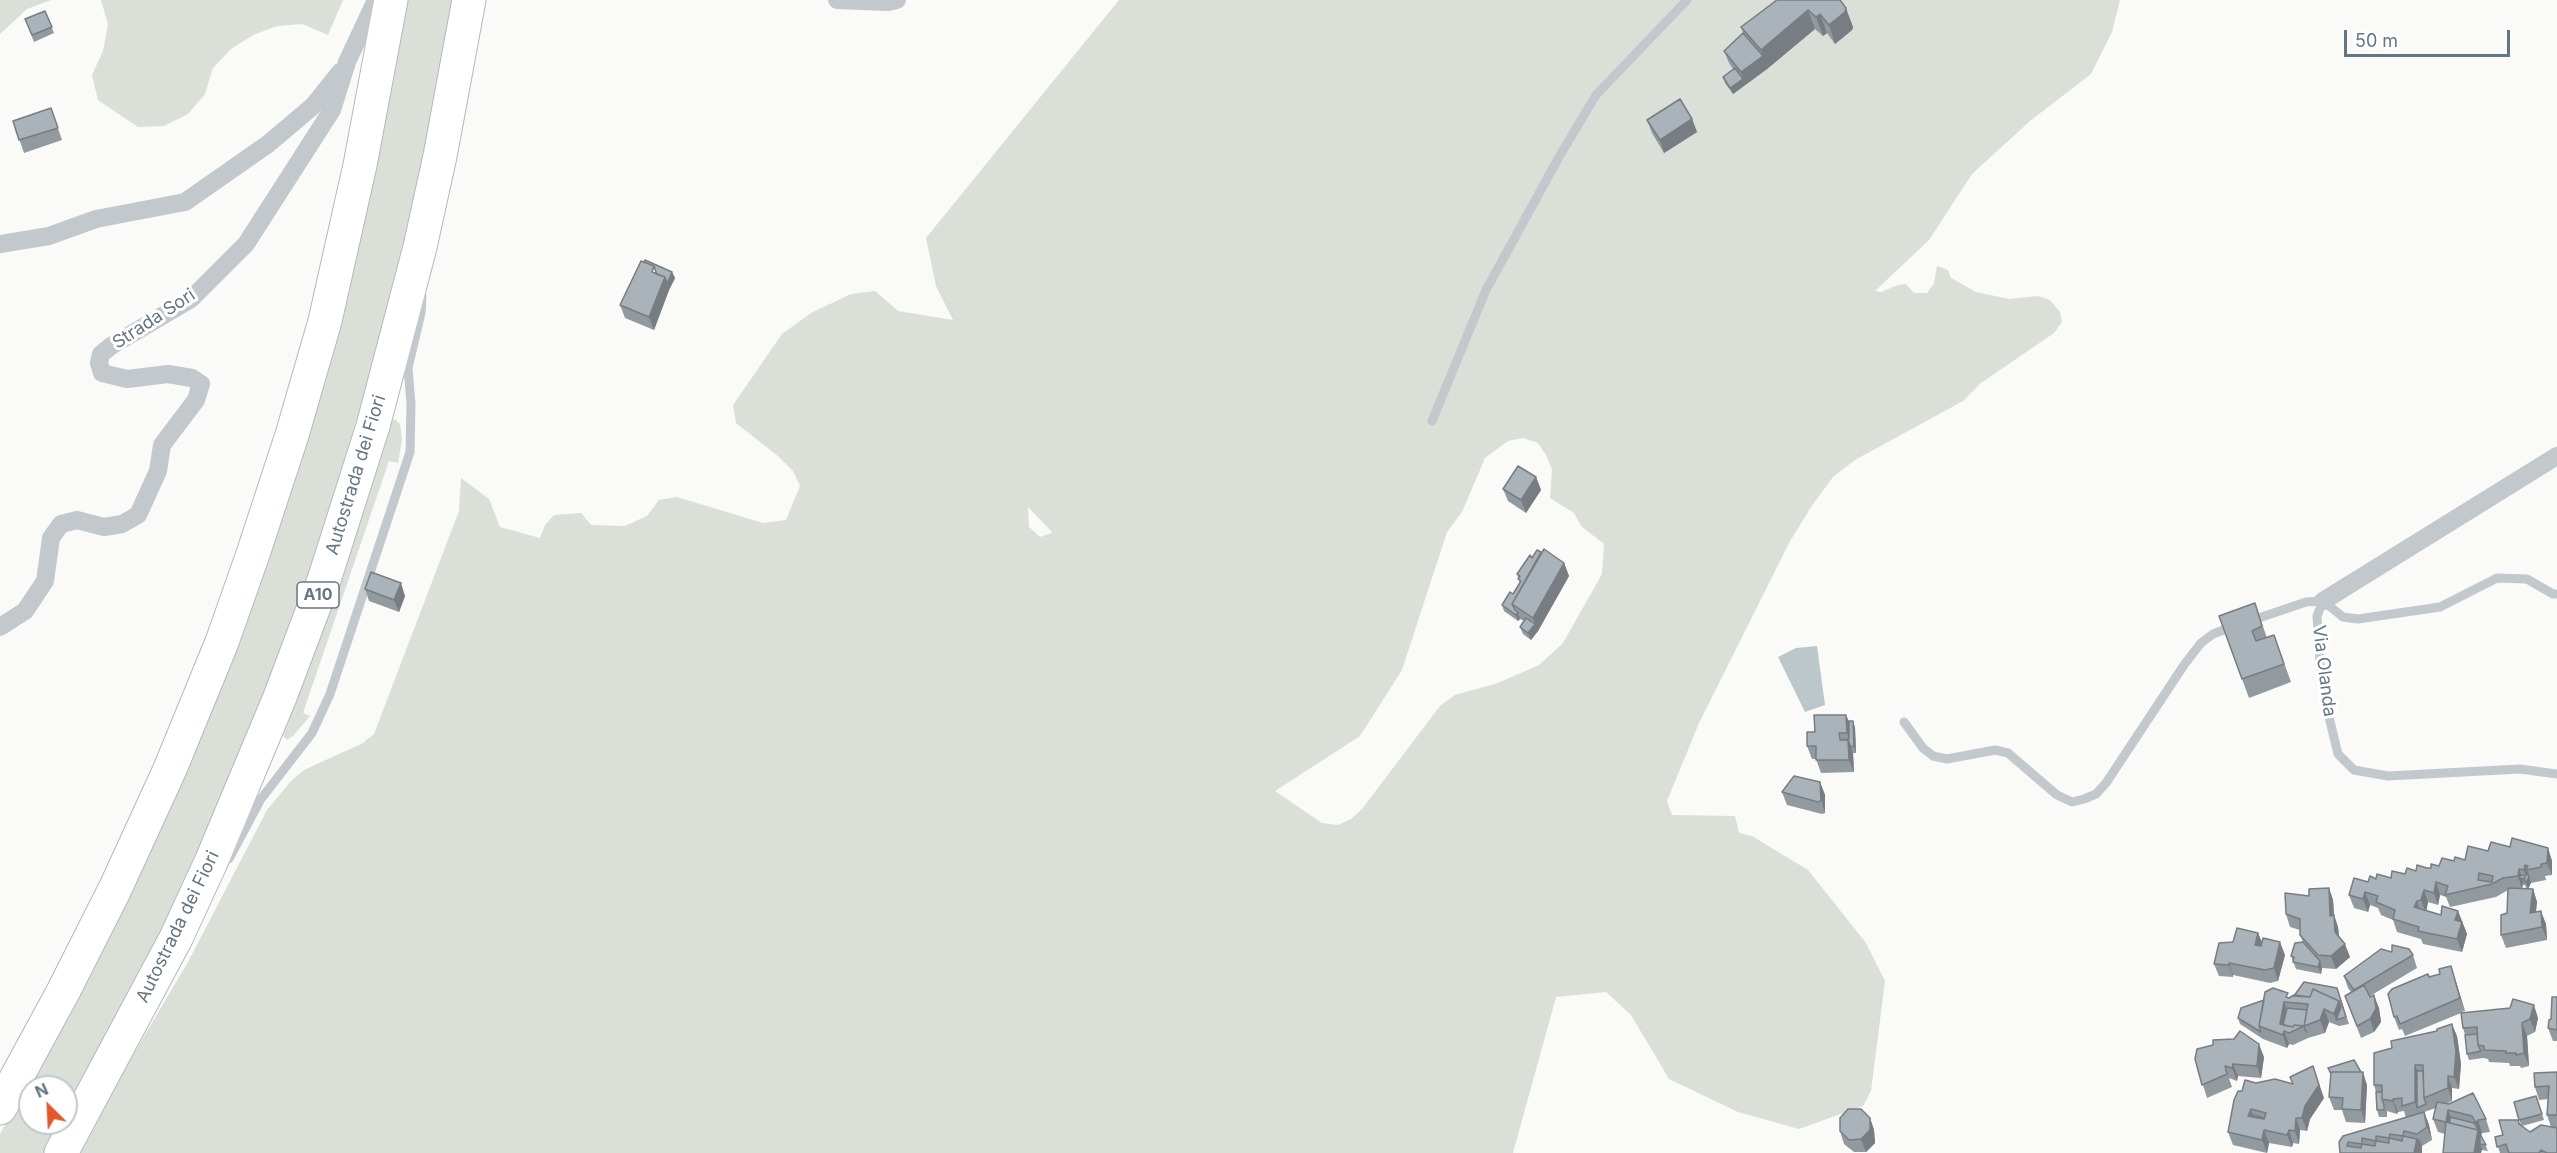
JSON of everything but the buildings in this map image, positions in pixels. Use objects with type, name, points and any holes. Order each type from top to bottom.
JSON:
[{"type":"highway","name":"Autostrada dei Fiori","points":[[61,1153],[176,938],[211,862],[276,708],[324,580],[421,270],[469,0]]},
{"type":"highway","points":[[0,1108],[64,990],[115,889],[170,769],[222,642],[292,435],[325,321],[360,165],[385,6]]},
{"type":"street","points":[[837,0],[888,2],[897,0]]},
{"type":"street","name":"Strada Sori","points":[[0,627],[25,611],[45,581],[51,538],[61,524],[77,520],[104,527],[122,524],[138,515],[158,471],[162,445],[196,400],[201,384],[192,378],[168,374],[127,379],[102,373],[99,363],[101,354],[191,299],[246,244],[332,110],[347,62],[385,6]]},
{"type":"street","points":[[0,244],[49,236],[96,219],[185,202],[268,144],[313,106],[347,62]]},
{"type":"street","name":"Via Olanda","points":[[2323,601],[2557,456]]},
{"type":"lane","points":[[1432,421],[1486,290],[1596,95],[1686,0]]},
{"type":"lane","points":[[224,867],[261,799],[312,734],[330,694],[410,452],[411,405],[408,368],[421,313],[421,270]]},
{"type":"lane","points":[[1904,722],[1923,748],[1933,756],[1947,759],[1995,750],[2008,753],[2057,795],[2072,802],[2096,794],[2106,783],[2184,664],[2201,643],[2213,634],[2306,602],[2323,601],[2343,617],[2358,619],[2440,607],[2497,578],[2527,579],[2557,594]]},
{"type":"lane","name":"Via Olanda","points":[[2323,601],[2317,616],[2320,663],[2328,713],[2338,754],[2354,770],[2388,776],[2520,769],[2557,774]]},
{"type":"lane","points":[[176,938],[213,884]]},
{"type":"shaded area","points":[[0,0],[51,0],[27,9],[0,34]]},
{"type":"shaded area","points":[[101,0],[343,0],[328,35],[302,24],[277,26],[253,35],[231,49],[213,68],[205,94],[188,114],[164,126],[138,127],[98,100],[92,75],[103,51],[108,24]]},
{"type":"shaded area","points":[[406,0],[454,0],[434,122],[371,373],[317,548],[277,661],[186,880],[122,1009],[78,1091],[78,1075],[32,1075],[103,946],[182,781]]},
{"type":"shaded area","points":[[1119,0],[2120,0],[2112,32],[2091,74],[2030,121],[1972,174],[1929,240],[1875,291],[1881,292],[1906,284],[1914,293],[1927,293],[1934,283],[1937,266],[1948,270],[1951,278],[1976,292],[2009,299],[2038,296],[2050,300],[2060,312],[2062,322],[2054,333],[1981,383],[1963,401],[1855,460],[1833,477],[1789,543],[1699,723],[1667,801],[1672,815],[1735,816],[1739,833],[1752,836],[1808,870],[1866,943],[1885,981],[1871,1091],[1863,1106],[1799,1129],[1738,1112],[1669,1079],[1631,1015],[1606,992],[1556,997],[1513,1153],[78,1153],[105,1102],[188,962],[267,810],[291,781],[304,770],[363,743],[374,734],[459,511],[461,478],[489,499],[500,527],[540,538],[545,525],[554,515],[581,513],[591,525],[625,526],[647,516],[659,500],[677,497],[763,523],[786,520],[800,486],[793,471],[778,456],[736,423],[733,405],[782,334],[811,313],[851,294],[875,291],[898,311],[953,320],[936,286],[926,238]],"holes":[[[1523,438],[1538,443],[1546,455],[1552,469],[1550,498],[1574,513],[1581,526],[1604,544],[1602,574],[1563,643],[1539,665],[1498,683],[1455,695],[1440,706],[1362,809],[1351,819],[1338,825],[1322,823],[1275,791],[1360,736],[1402,670],[1447,532],[1462,512],[1485,458],[1508,441]],[[1028,507],[1052,532],[1051,533],[1040,537],[1029,527]]]},
{"type":"shaded area","points":[[395,419],[400,424],[402,440],[398,463],[389,461],[303,713],[310,716],[287,740],[283,736],[330,610],[391,421]]},
{"type":"shaded area","points":[[1817,646],[1825,705],[1805,712],[1778,657],[1796,648]]},
{"type":"shaded area","points":[[18,1101],[18,1135],[54,1135],[44,1153],[0,1153],[0,1134]]}]
